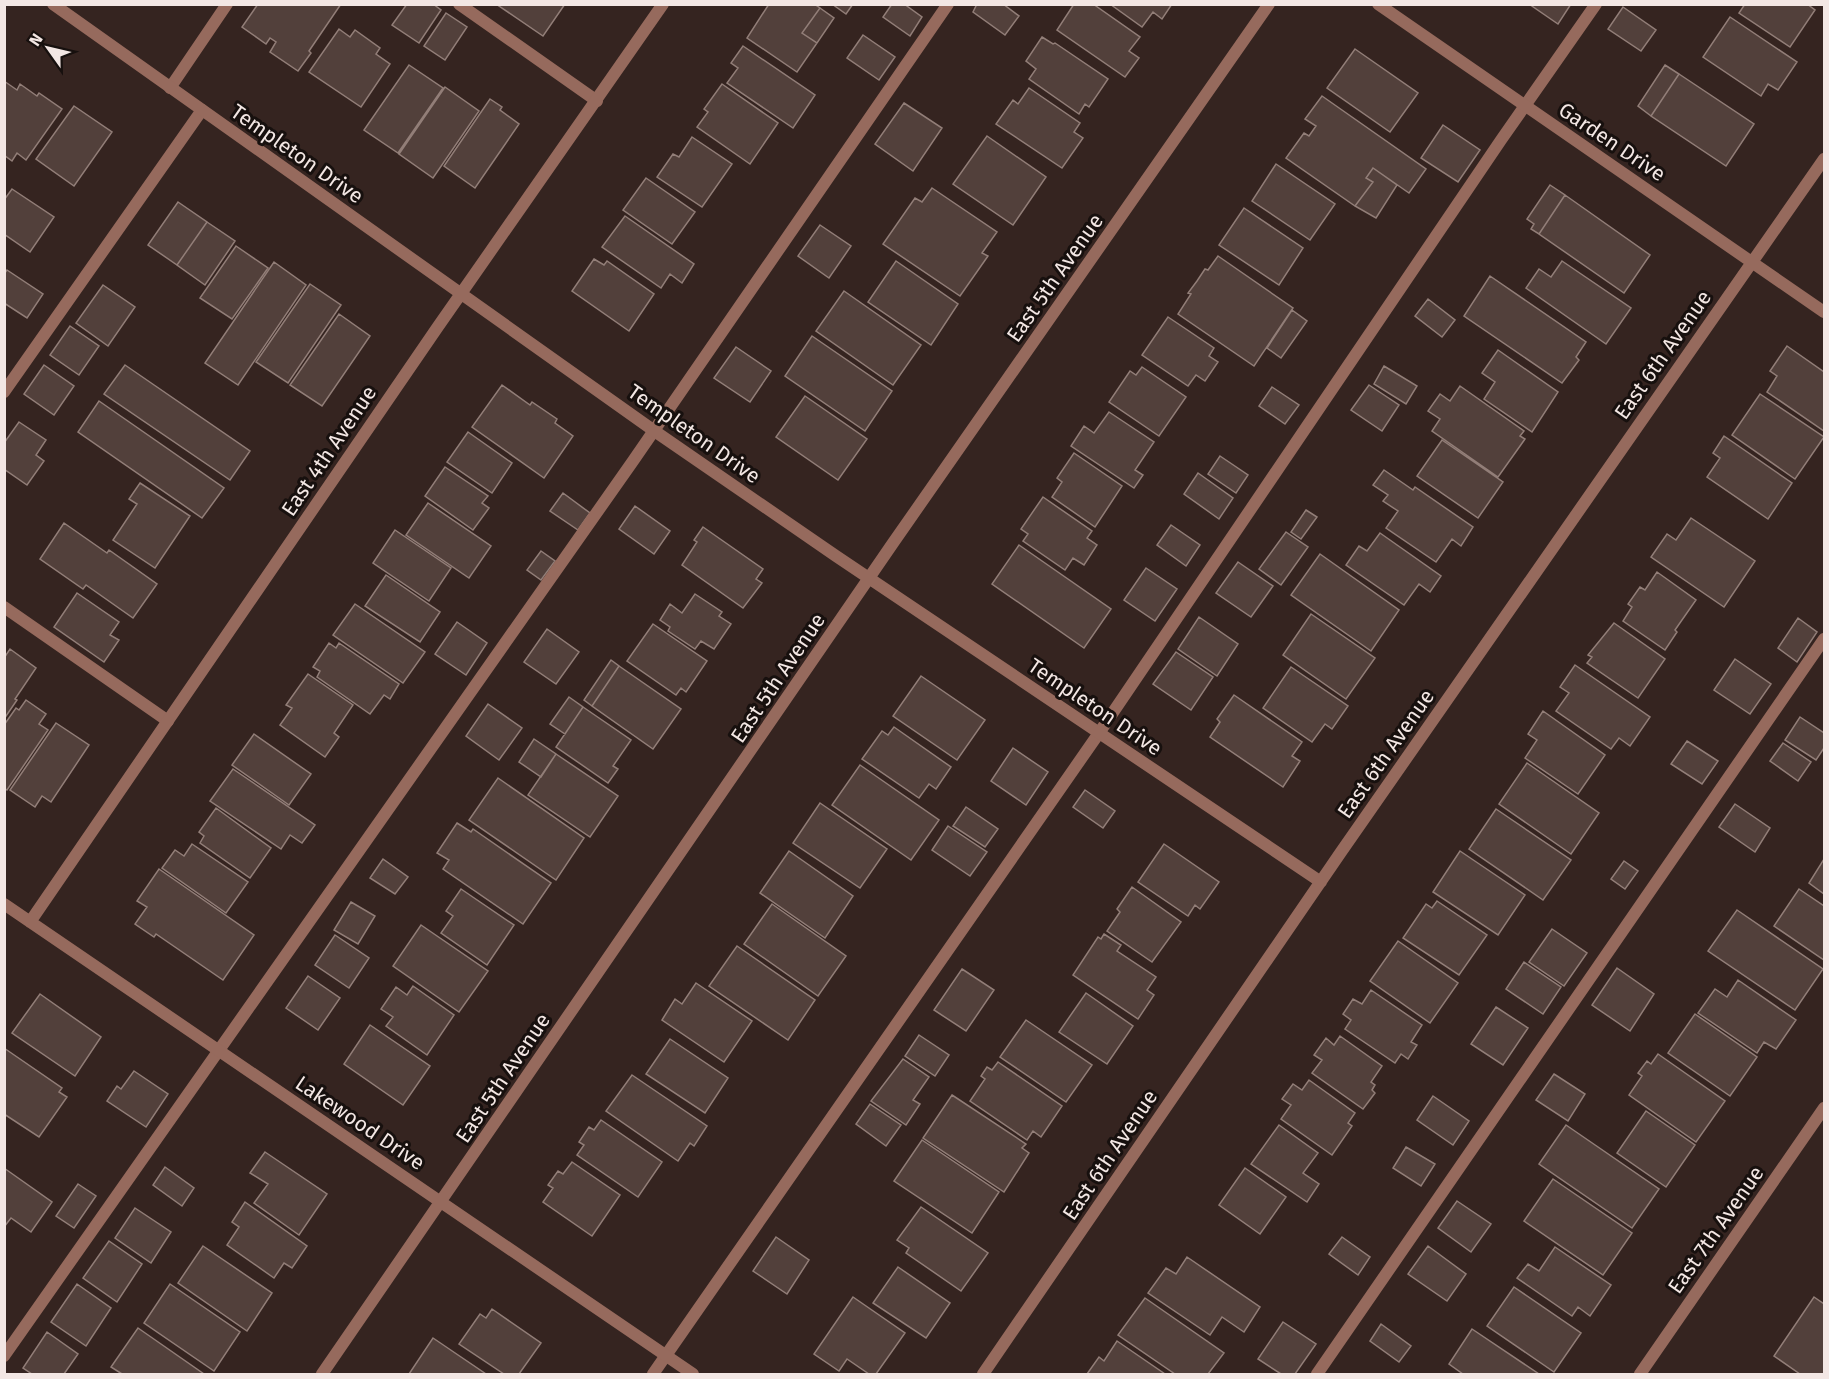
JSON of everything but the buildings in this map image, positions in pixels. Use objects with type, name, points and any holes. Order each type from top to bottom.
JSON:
[{"type":"street","name":"Templeton Drive","points":[[53,4],[654,430],[869,579],[1321,882]]},
{"type":"street","points":[[170,88],[227,4]]},
{"type":"street","points":[[459,4],[597,101]]},
{"type":"street","name":"East 4th Avenue","points":[[30,922],[663,4]]},
{"type":"street","points":[[4,1356],[654,430],[948,4]]},
{"type":"street","name":"East 5th Avenue","points":[[321,1374],[1269,4]]},
{"type":"street","name":"Garden Drive","points":[[1378,4],[1824,312]]},
{"type":"street","points":[[653,1374],[1099,733],[1596,4]]},
{"type":"street","points":[[4,392],[202,110]]},
{"type":"street","name":"East 6th Avenue","points":[[983,1374],[1321,882],[1824,159]]},
{"type":"street","points":[[4,607],[168,722]]},
{"type":"street","points":[[1317,1374],[1824,639]]},
{"type":"street","name":"Lakewood Drive","points":[[4,904],[693,1374]]},
{"type":"street","name":"East 7th Avenue","points":[[1640,1374],[1824,1108]]}]
